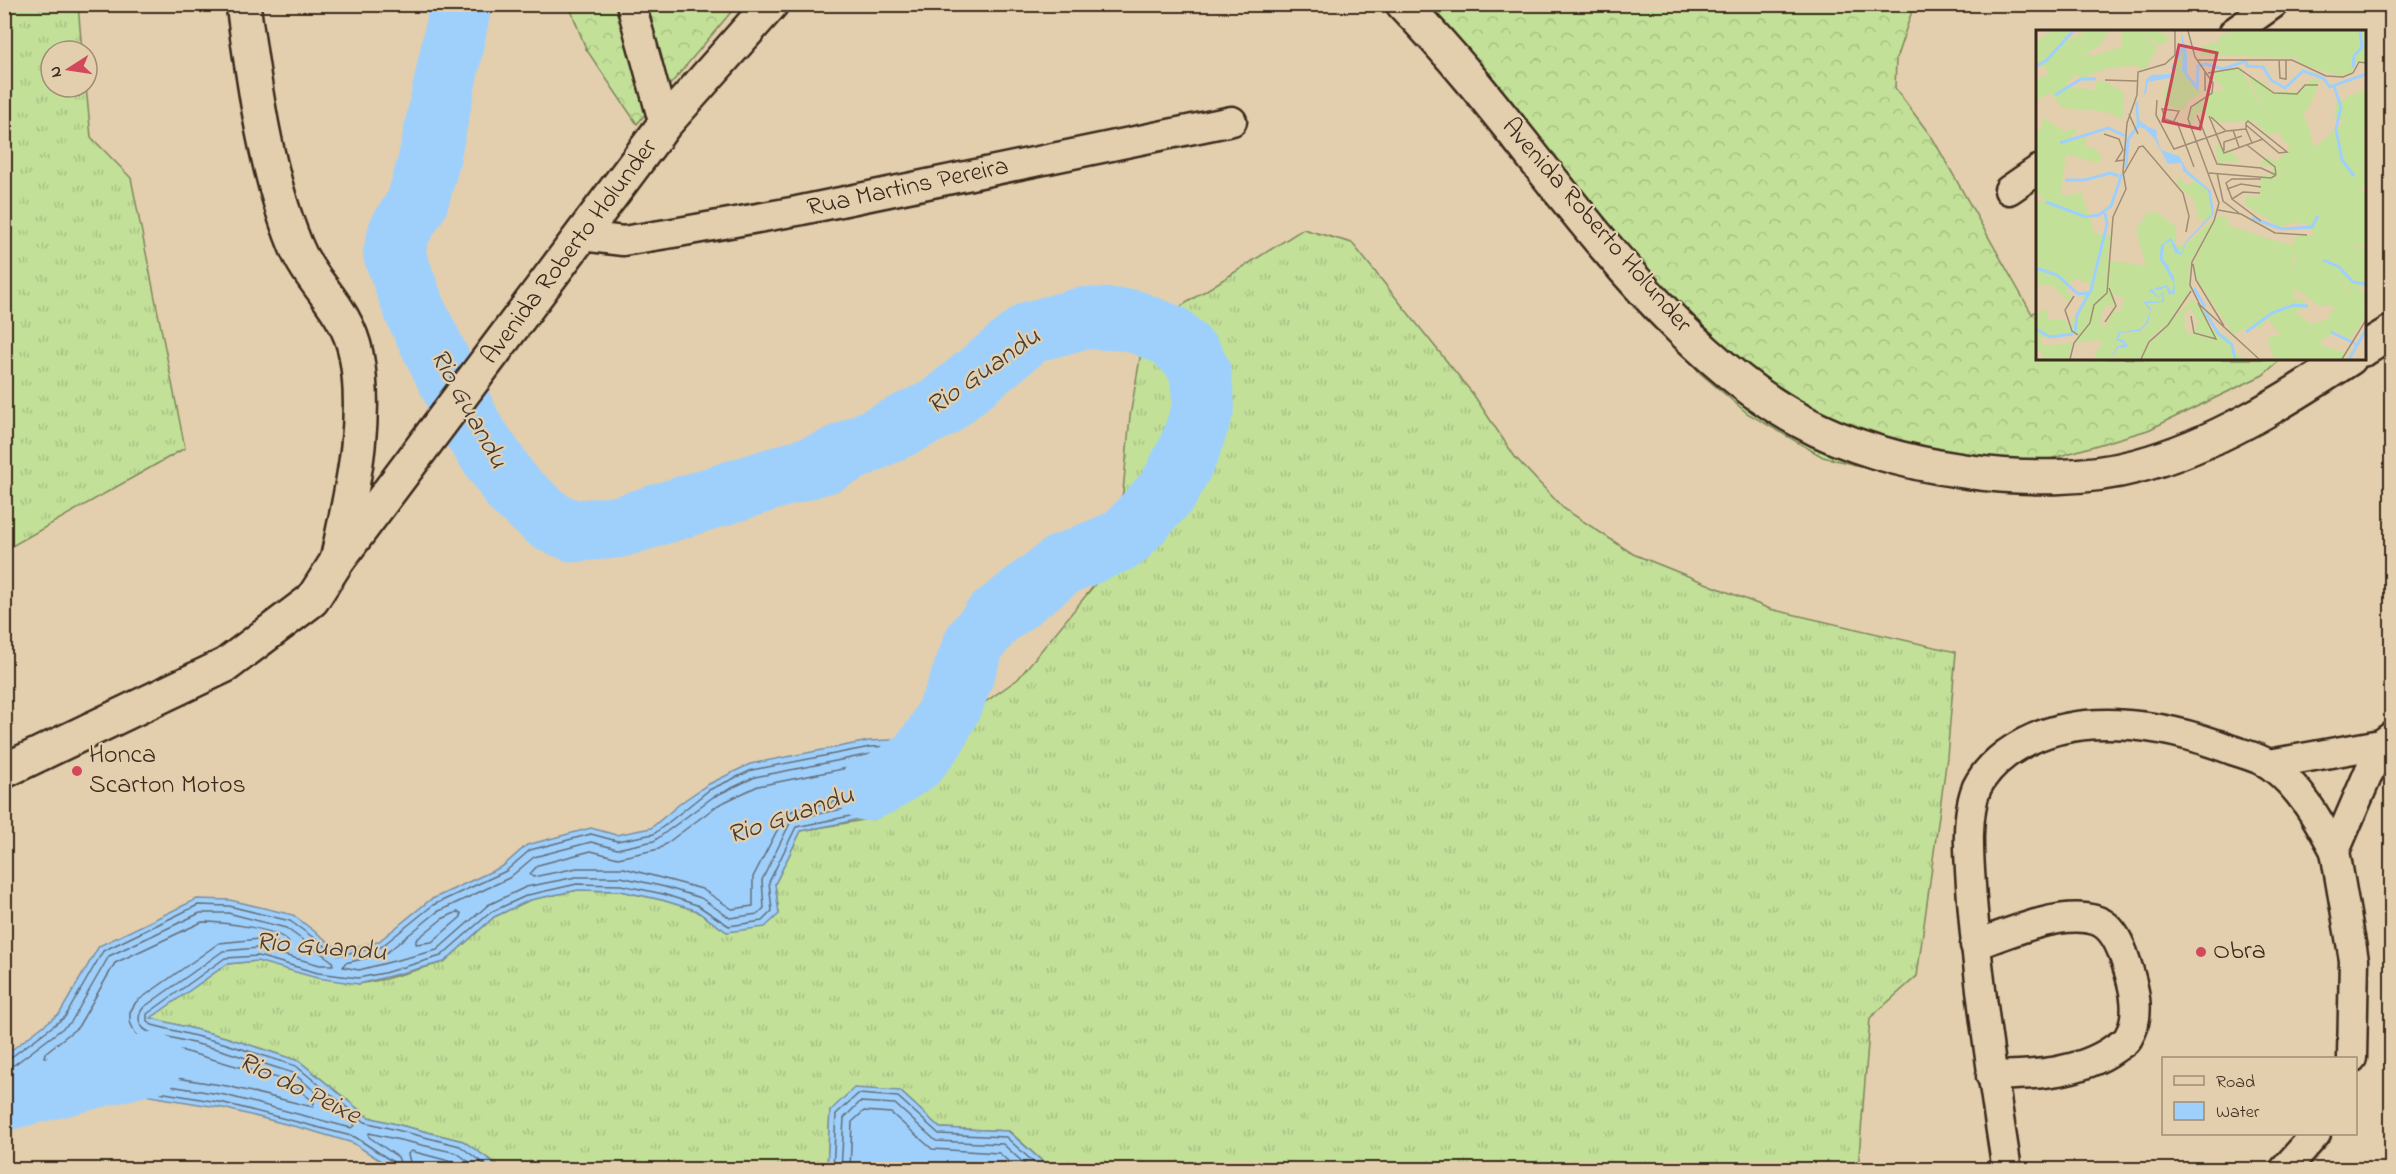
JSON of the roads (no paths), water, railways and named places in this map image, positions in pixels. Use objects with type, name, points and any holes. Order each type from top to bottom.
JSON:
[{"type":"main road","points":[[243,4],[270,160],[295,246],[345,321],[356,353],[360,397],[357,466],[336,561]]},
{"type":"main road","name":"Avenida Roberto Holunder","points":[[4,771],[226,665],[312,600],[336,561],[541,292],[664,125],[771,4]]},
{"type":"main road","name":"Avenida Roberto Holunder","points":[[1403,4],[1489,101],[1620,263],[1680,329],[1748,388],[1802,422],[1839,438],[1914,462],[1985,475],[2077,476],[2135,467],[2188,450],[2239,426],[2347,360]]},
{"type":"main road","points":[[2366,348],[2391,332]]},
{"type":"street","points":[[631,4],[664,125]]},
{"type":"street","points":[[2237,30],[2272,4]]},
{"type":"street","name":"Rua Martins Pereira","points":[[582,236],[623,241],[679,232],[808,209],[1232,121]]},
{"type":"street","points":[[2009,190],[2036,171]]},
{"type":"street","points":[[2007,1170],[1991,1076],[1975,945],[1969,857],[1970,822],[1977,788],[1992,765],[2025,740],[2069,726],[2140,725],[2204,739],[2269,764],[2290,783],[2315,813],[2335,851],[2354,960],[2352,1057]]},
{"type":"street","points":[[2269,764],[2386,740]]},
{"type":"street","points":[[2335,851],[2386,740]]},
{"type":"street","points":[[1975,945],[2020,929],[2060,919],[2097,920],[2110,928],[2123,952],[2134,987],[2136,1012],[2128,1039],[2102,1058],[2068,1069],[2025,1076],[1991,1076]]},
{"type":"street","points":[[2284,1170],[2315,1135]]},
{"type":"water","points":[[934,738],[912,783],[885,808],[844,823],[801,831],[775,884],[779,914],[765,927],[727,932],[695,910],[662,900],[621,891],[578,890],[530,900],[494,917],[444,962],[359,984],[317,978],[257,961],[227,964],[151,1018],[225,1037],[299,1061],[368,1117],[463,1141],[503,1169],[393,1169],[353,1143],[309,1130],[223,1108],[53,1080],[5,1105],[5,1055],[60,1013],[99,946],[197,899],[230,900],[293,915],[339,950],[378,942],[430,900],[503,866],[527,845],[591,828],[616,835],[651,828],[707,785],[750,764],[869,741]]},
{"type":"water","points":[[854,1088],[900,1091],[940,1128],[1008,1131],[1051,1169],[827,1169],[830,1111]]},
{"type":"waterway","name":"Rio Guandu","points":[[461,4],[428,164],[417,203],[399,232],[394,254],[416,313],[472,428],[513,489],[551,522],[574,531],[619,527],[827,462],[939,408],[1031,332],[1083,318],[1131,320],[1171,336],[1192,357],[1200,372],[1204,406],[1189,450],[1169,489],[1124,539],[1062,565],[994,618],[975,642],[954,699],[935,737],[916,761],[881,784],[867,790]]},
{"type":"waterway","name":"Rio do Peixe","points":[[4,1100],[152,1063]]},
{"type":"place","name":"Honca Scarton Motos","points":[[77,771]]},
{"type":"place","name":"Obra","points":[[2201,952]]}]
